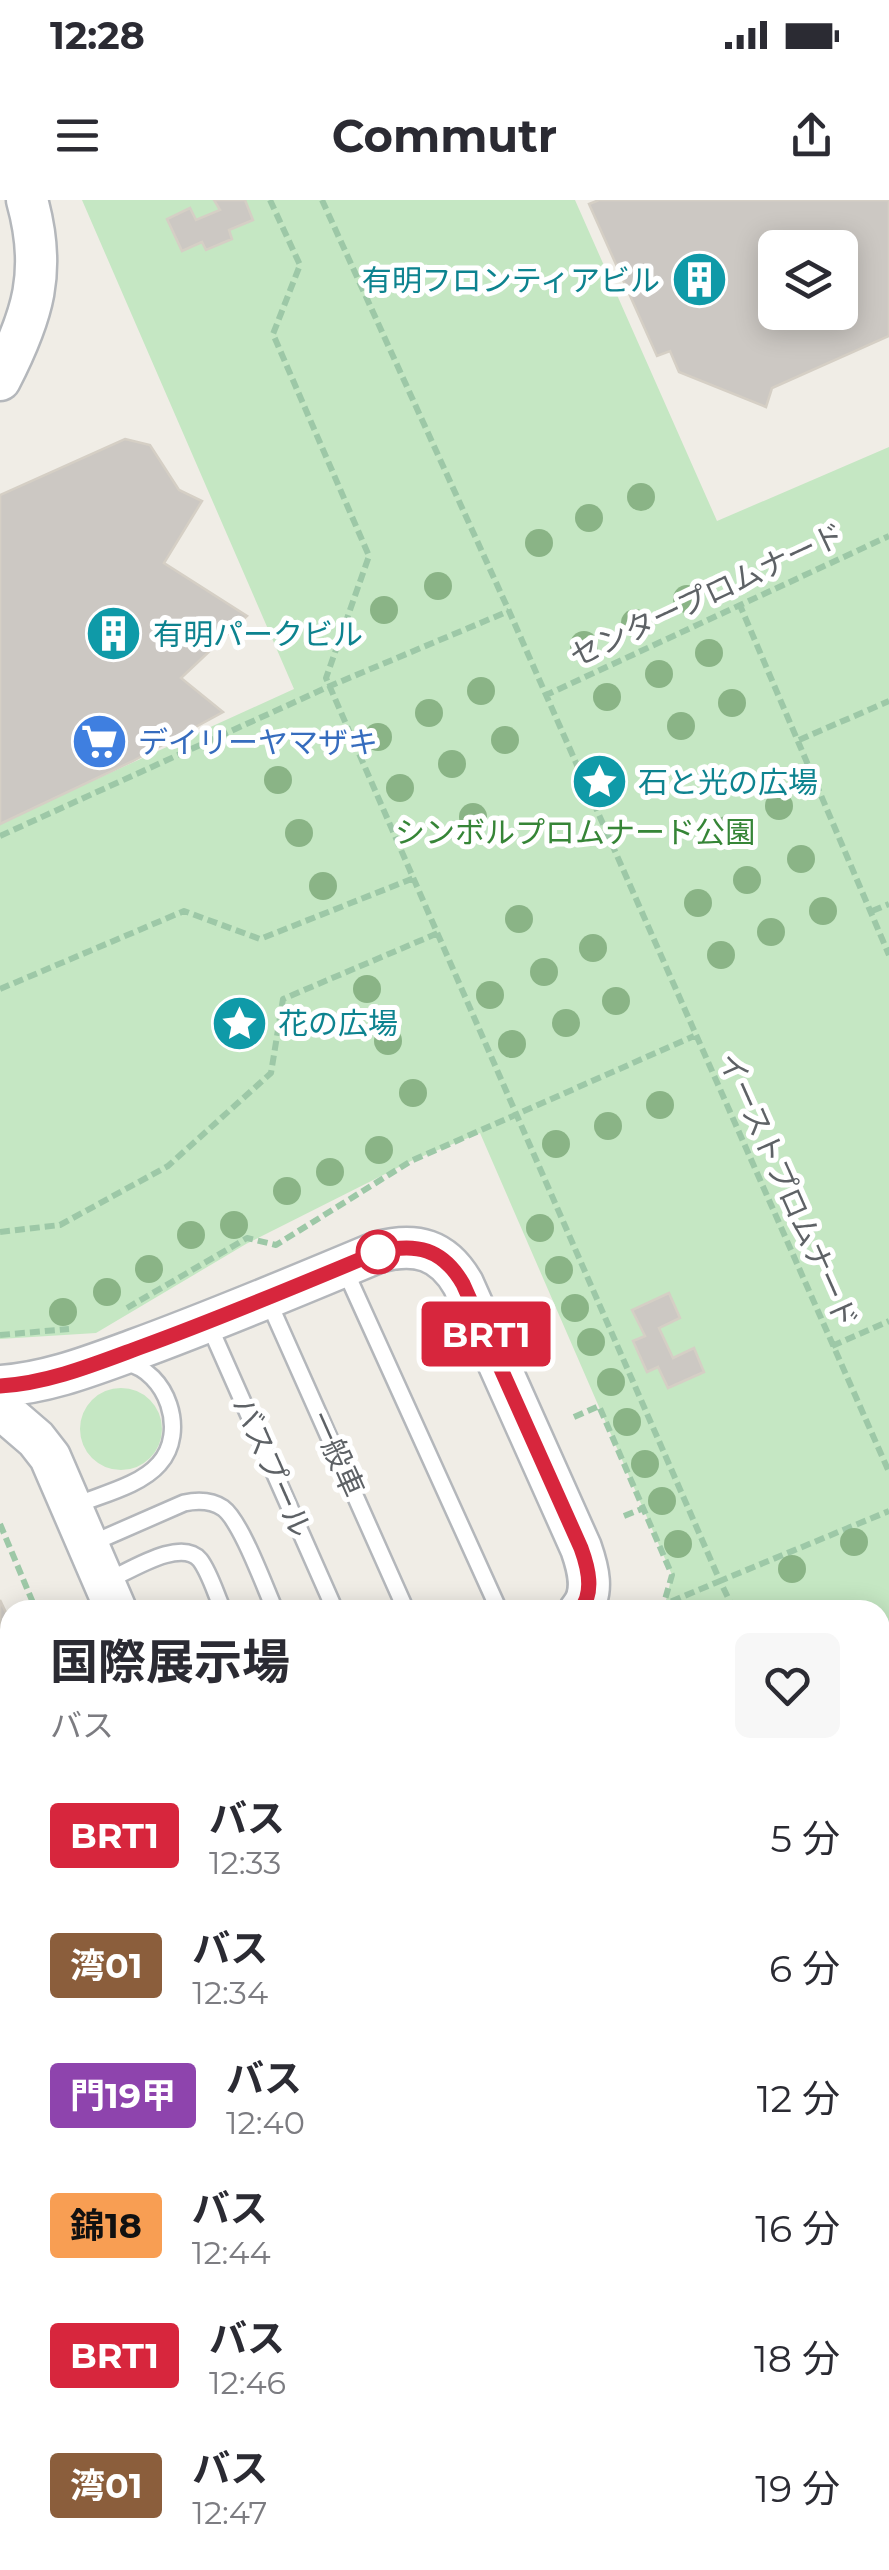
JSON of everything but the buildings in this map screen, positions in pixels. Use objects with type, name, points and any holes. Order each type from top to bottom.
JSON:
[{"type":"street","points":[[0,380],[21,339],[36,291],[36,231],[27,200]]},
{"type":"street","points":[[0,1386],[56,1378],[208,1323],[378,1252],[416,1247],[432,1251],[454,1269],[581,1548],[589,1584],[587,1600]]},
{"type":"street","points":[[50,1458],[48,1423],[52,1407],[68,1383],[97,1363]]},
{"type":"street","points":[[0,1408],[36,1439],[50,1458],[110,1596]]},
{"type":"lane","points":[[344,1266],[495,1600]]},
{"type":"lane","name":"一般車","points":[[267,1298],[402,1600]]},
{"type":"lane","name":"バスプール","points":[[208,1323],[331,1600]]},
{"type":"lane","points":[[72,1507],[130,1482],[159,1464],[172,1433],[172,1414],[154,1378],[132,1364],[97,1363]]},
{"type":"lane","points":[[88,1545],[184,1502],[212,1502],[233,1518],[270,1600]]},
{"type":"lane","points":[[110,1596],[175,1550],[190,1552],[201,1561],[219,1600]]},
{"type":"path","points":[[270,200],[300,265],[272,334],[369,556],[326,678],[729,1600]]},
{"type":"path","points":[[0,836],[330,686],[509,611],[322,200]]},
{"type":"path","name":"センタープロムナード","points":[[544,696],[889,536]]},
{"type":"path","points":[[739,603],[889,955]]},
{"type":"path","name":"イーストプロムナード","points":[[509,611],[889,1472]]},
{"type":"path","points":[[798,740],[889,701]]},
{"type":"path","points":[[0,989],[184,911],[260,939],[414,878]]},
{"type":"path","points":[[871,912],[889,904]]},
{"type":"path","points":[[0,1232],[60,1225],[168,1166],[272,1073],[283,1000],[438,932]]},
{"type":"path","points":[[111,1317],[247,1238],[276,1246],[411,1160],[694,1036]]},
{"type":"path","points":[[832,1346],[889,1321]]},
{"type":"path","points":[[0,1335],[76,1329]]},
{"type":"path","points":[[574,1418],[599,1406],[672,1575],[665,1600]]},
{"type":"path","points":[[624,1516],[644,1508]]},
{"type":"path","points":[[678,1600],[889,1511]]},
{"type":"path","points":[[0,1524],[32,1600]]},
{"type":"green space","name":"シンボルプロムナード公園","points":[[82,200],[575,200],[717,521],[889,447],[889,1600],[666,1600],[672,1575],[480,1133],[411,1161],[246,1244],[96,1333],[0,1339],[0,823],[294,689]]},
{"type":"green space","points":[[121,1388],[137,1391],[150,1400],[159,1413],[159,1445],[150,1458],[137,1467],[121,1470],[105,1467],[92,1458],[83,1445],[80,1429],[83,1413],[92,1400],[105,1391]]},
{"type":"bus line","name":"BRT1","points":[[0,1386],[56,1378],[208,1323],[378,1252],[398,1247],[432,1251],[454,1269],[463,1284],[581,1548],[587,1565],[587,1600]]},
{"type":"place","name":"有明フロンティアビル","points":[[699,280]]},
{"type":"place","name":"有明パークビル","points":[[114,634]]},
{"type":"place","name":"デイリーヤマザキ","points":[[99,742]]},
{"type":"place","name":"石と光の広場","points":[[599,782]]},
{"type":"place","name":"花の広場","points":[[239,1023]]}]
